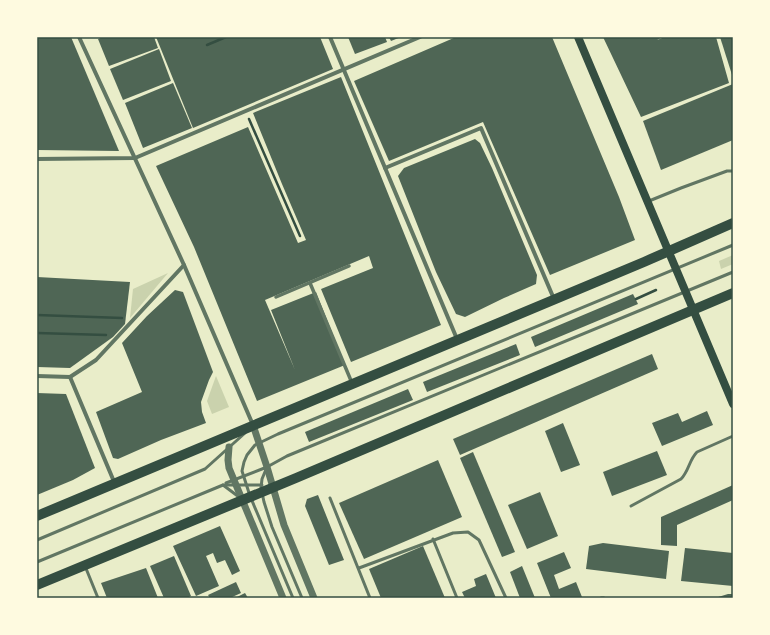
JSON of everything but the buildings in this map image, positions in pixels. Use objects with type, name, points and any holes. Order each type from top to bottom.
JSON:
[{"type":"main road","points":[[578,37],[733,404]]},
{"type":"main road","points":[[37,516],[668,252],[733,223]]},
{"type":"main road","points":[[37,585],[246,498],[262,488],[273,487],[733,293]]},
{"type":"street","points":[[79,37],[184,265],[260,442],[284,525],[314,598]]},
{"type":"street","points":[[330,37],[457,339]]},
{"type":"street","points":[[37,159],[134,158],[420,37]]},
{"type":"street","points":[[385,168],[481,128],[554,299]]},
{"type":"street","points":[[37,376],[70,377],[96,360],[184,265]]},
{"type":"street","points":[[276,297],[349,266]]},
{"type":"street","points":[[310,283],[352,384]]},
{"type":"street","points":[[70,377],[115,484]]},
{"type":"street","points":[[230,447],[228,460],[229,468],[235,482],[246,498],[283,598]]},
{"type":"lane","points":[[647,202],[721,173],[733,171]]},
{"type":"lane","points":[[293,598],[246,498],[246,485],[242,471],[247,455],[255,445],[733,245]]},
{"type":"lane","points":[[37,562],[222,485],[235,482],[287,456],[733,272]]},
{"type":"lane","points":[[37,540],[205,468],[253,426]]},
{"type":"lane","points":[[631,506],[686,475],[693,456],[697,452],[733,436]]},
{"type":"lane","points":[[267,466],[264,471],[262,488],[264,502],[272,527],[302,598]]},
{"type":"lane","points":[[235,482],[262,488]]},
{"type":"lane","points":[[222,485],[246,498]]},
{"type":"lane","points":[[330,498],[370,598]]},
{"type":"lane","points":[[359,568],[453,532],[468,532],[479,540],[506,598]]},
{"type":"lane","points":[[433,540],[457,598]]},
{"type":"lane","points":[[84,565],[98,598]]},
{"type":"path","points":[[207,45],[226,37]]},
{"type":"path","points":[[246,111],[300,236]]},
{"type":"path","points":[[636,299],[656,290]]},
{"type":"path","points":[[37,315],[134,319]]},
{"type":"path","points":[[37,333],[118,336]]},
{"type":"green space","points":[[733,255],[733,264],[721,269],[719,261]]},
{"type":"green space","points":[[168,273],[130,318],[133,289]]},
{"type":"green space","points":[[216,376],[229,407],[212,414],[207,401]]}]
